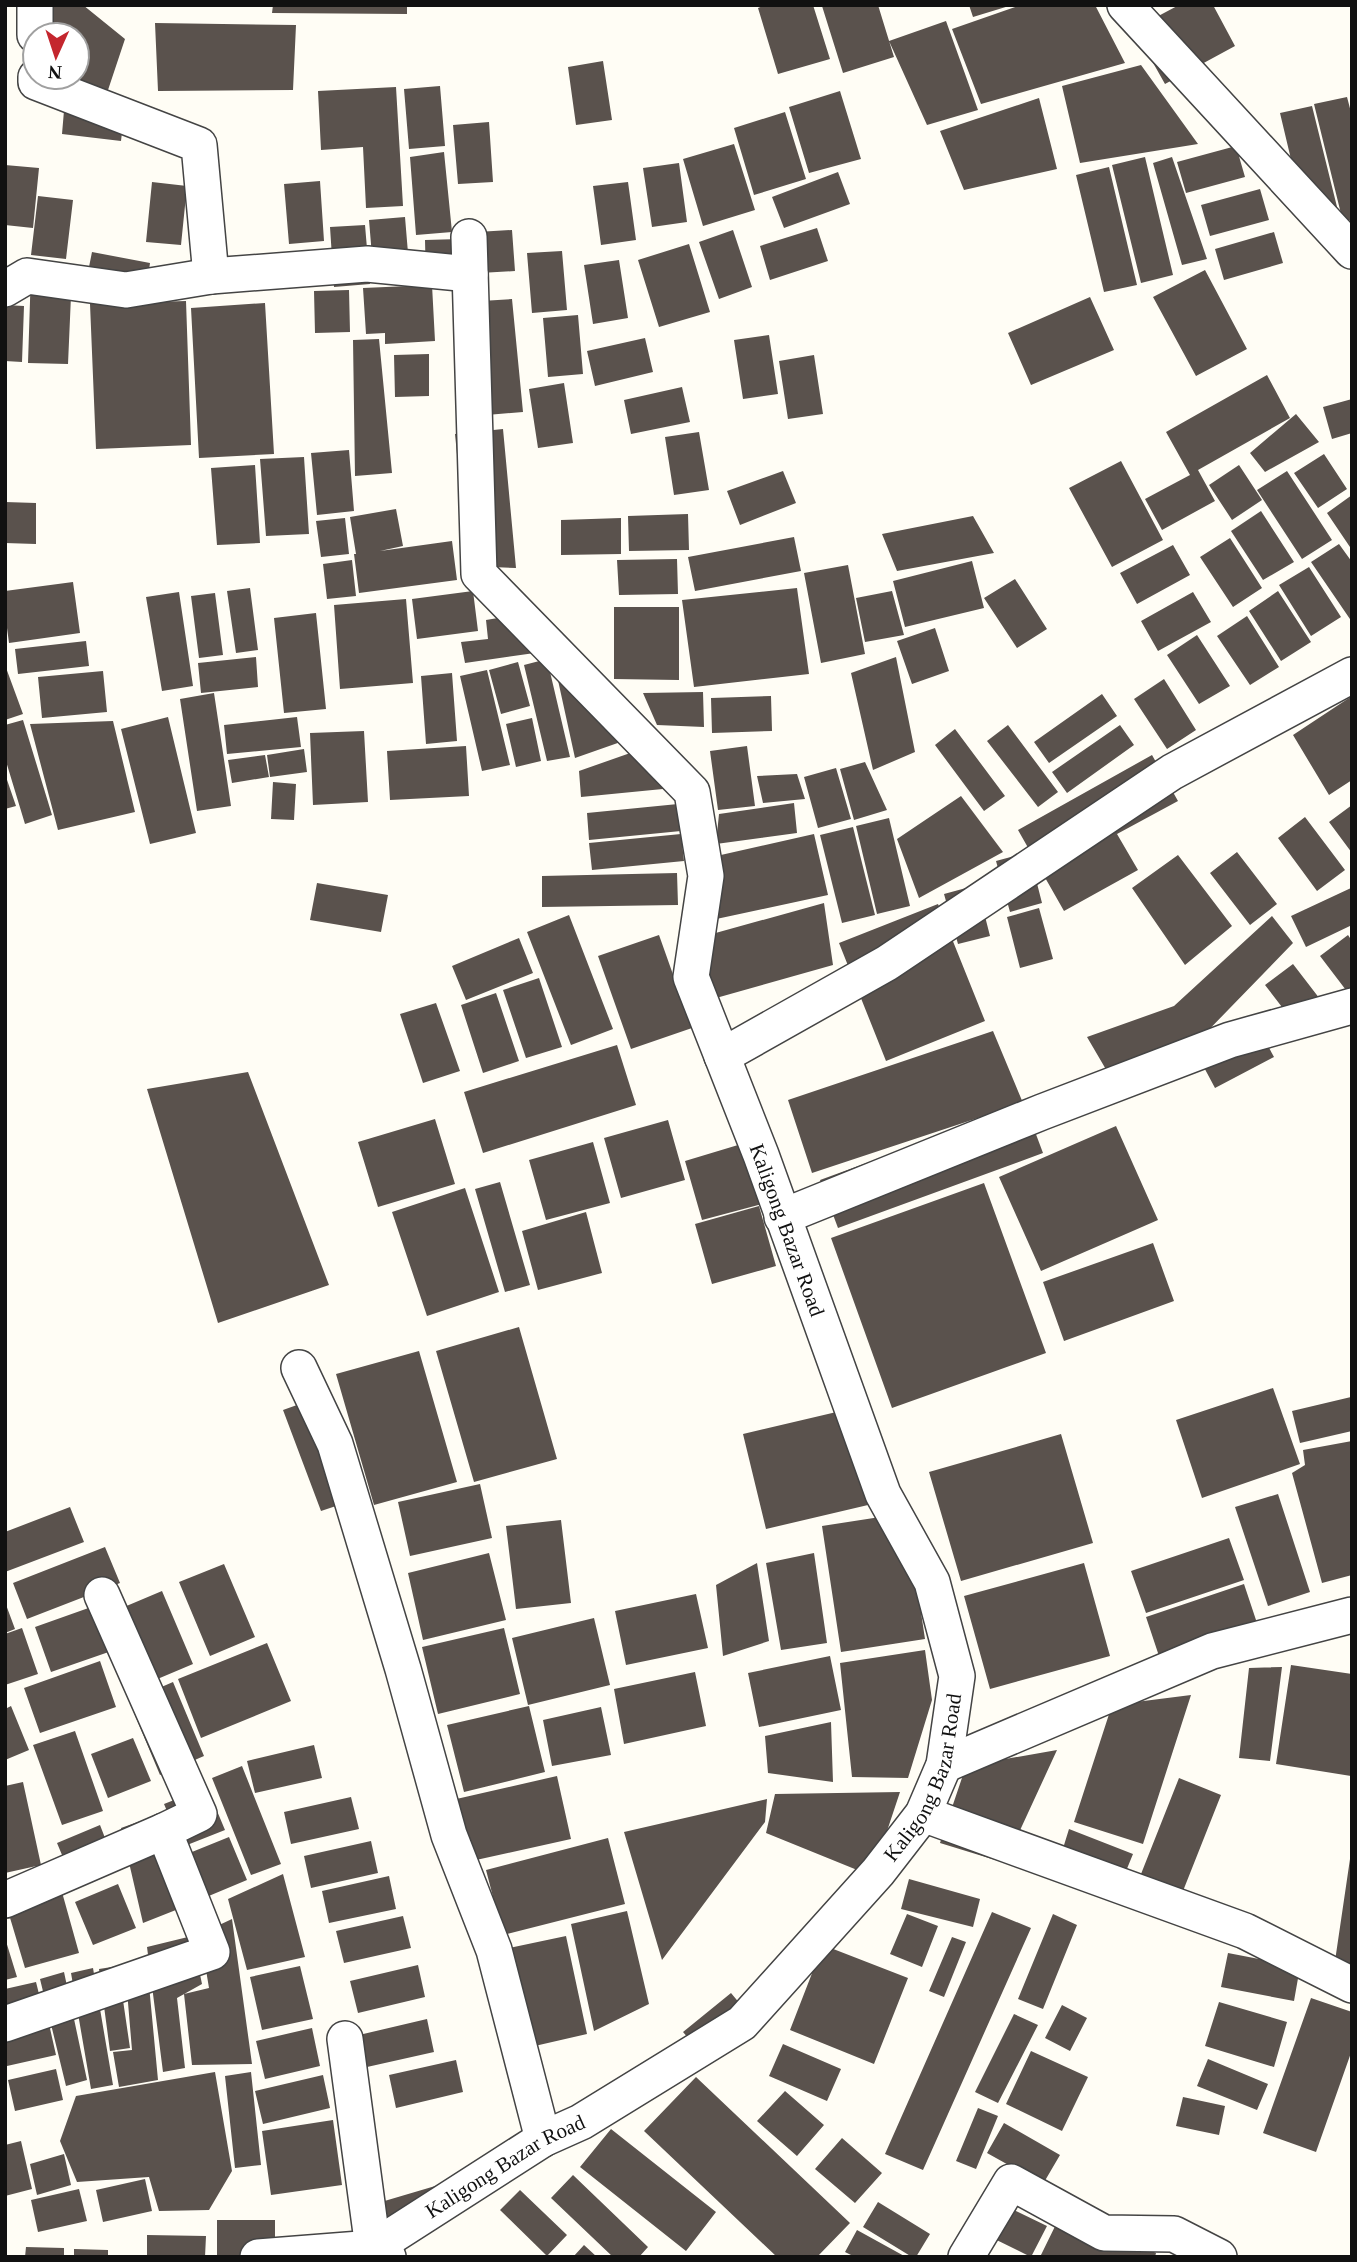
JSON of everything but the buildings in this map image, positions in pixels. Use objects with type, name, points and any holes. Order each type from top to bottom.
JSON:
[{"type":"street","points":[[1125,5],[1352,251]]},
{"type":"street","points":[[59,91],[199,145],[211,276]]},
{"type":"street","points":[[5,289],[27,276],[126,290],[211,276],[367,264],[470,274],[469,237]]},
{"type":"street","name":"Kaligong Bazar Road","points":[[258,2257],[364,2253],[543,2139],[581,2122],[742,2023],[878,1871],[923,1814],[944,1765],[957,1676],[932,1582],[883,1494],[691,977],[706,876],[692,792],[479,575],[470,274]]},
{"type":"street","points":[[722,1056],[887,964],[1172,772],[1352,675]]},
{"type":"street","points":[[782,1217],[1042,1112],[1230,1040],[1352,1006]]},
{"type":"street","points":[[299,1368],[335,1444],[403,1669],[449,1835],[494,1950],[543,2139]]},
{"type":"street","points":[[5,1900],[199,1814],[102,1595]]},
{"type":"street","points":[[944,1765],[1212,1651],[1352,1615]]},
{"type":"street","points":[[923,1814],[1245,1931],[1352,1985]]},
{"type":"street","points":[[5,2024],[212,1952],[164,1831]]},
{"type":"street","points":[[345,2039],[364,2253]]},
{"type":"street","points":[[966,2257],[1011,2182],[1104,2233],[1174,2234],[1219,2257]]}]
